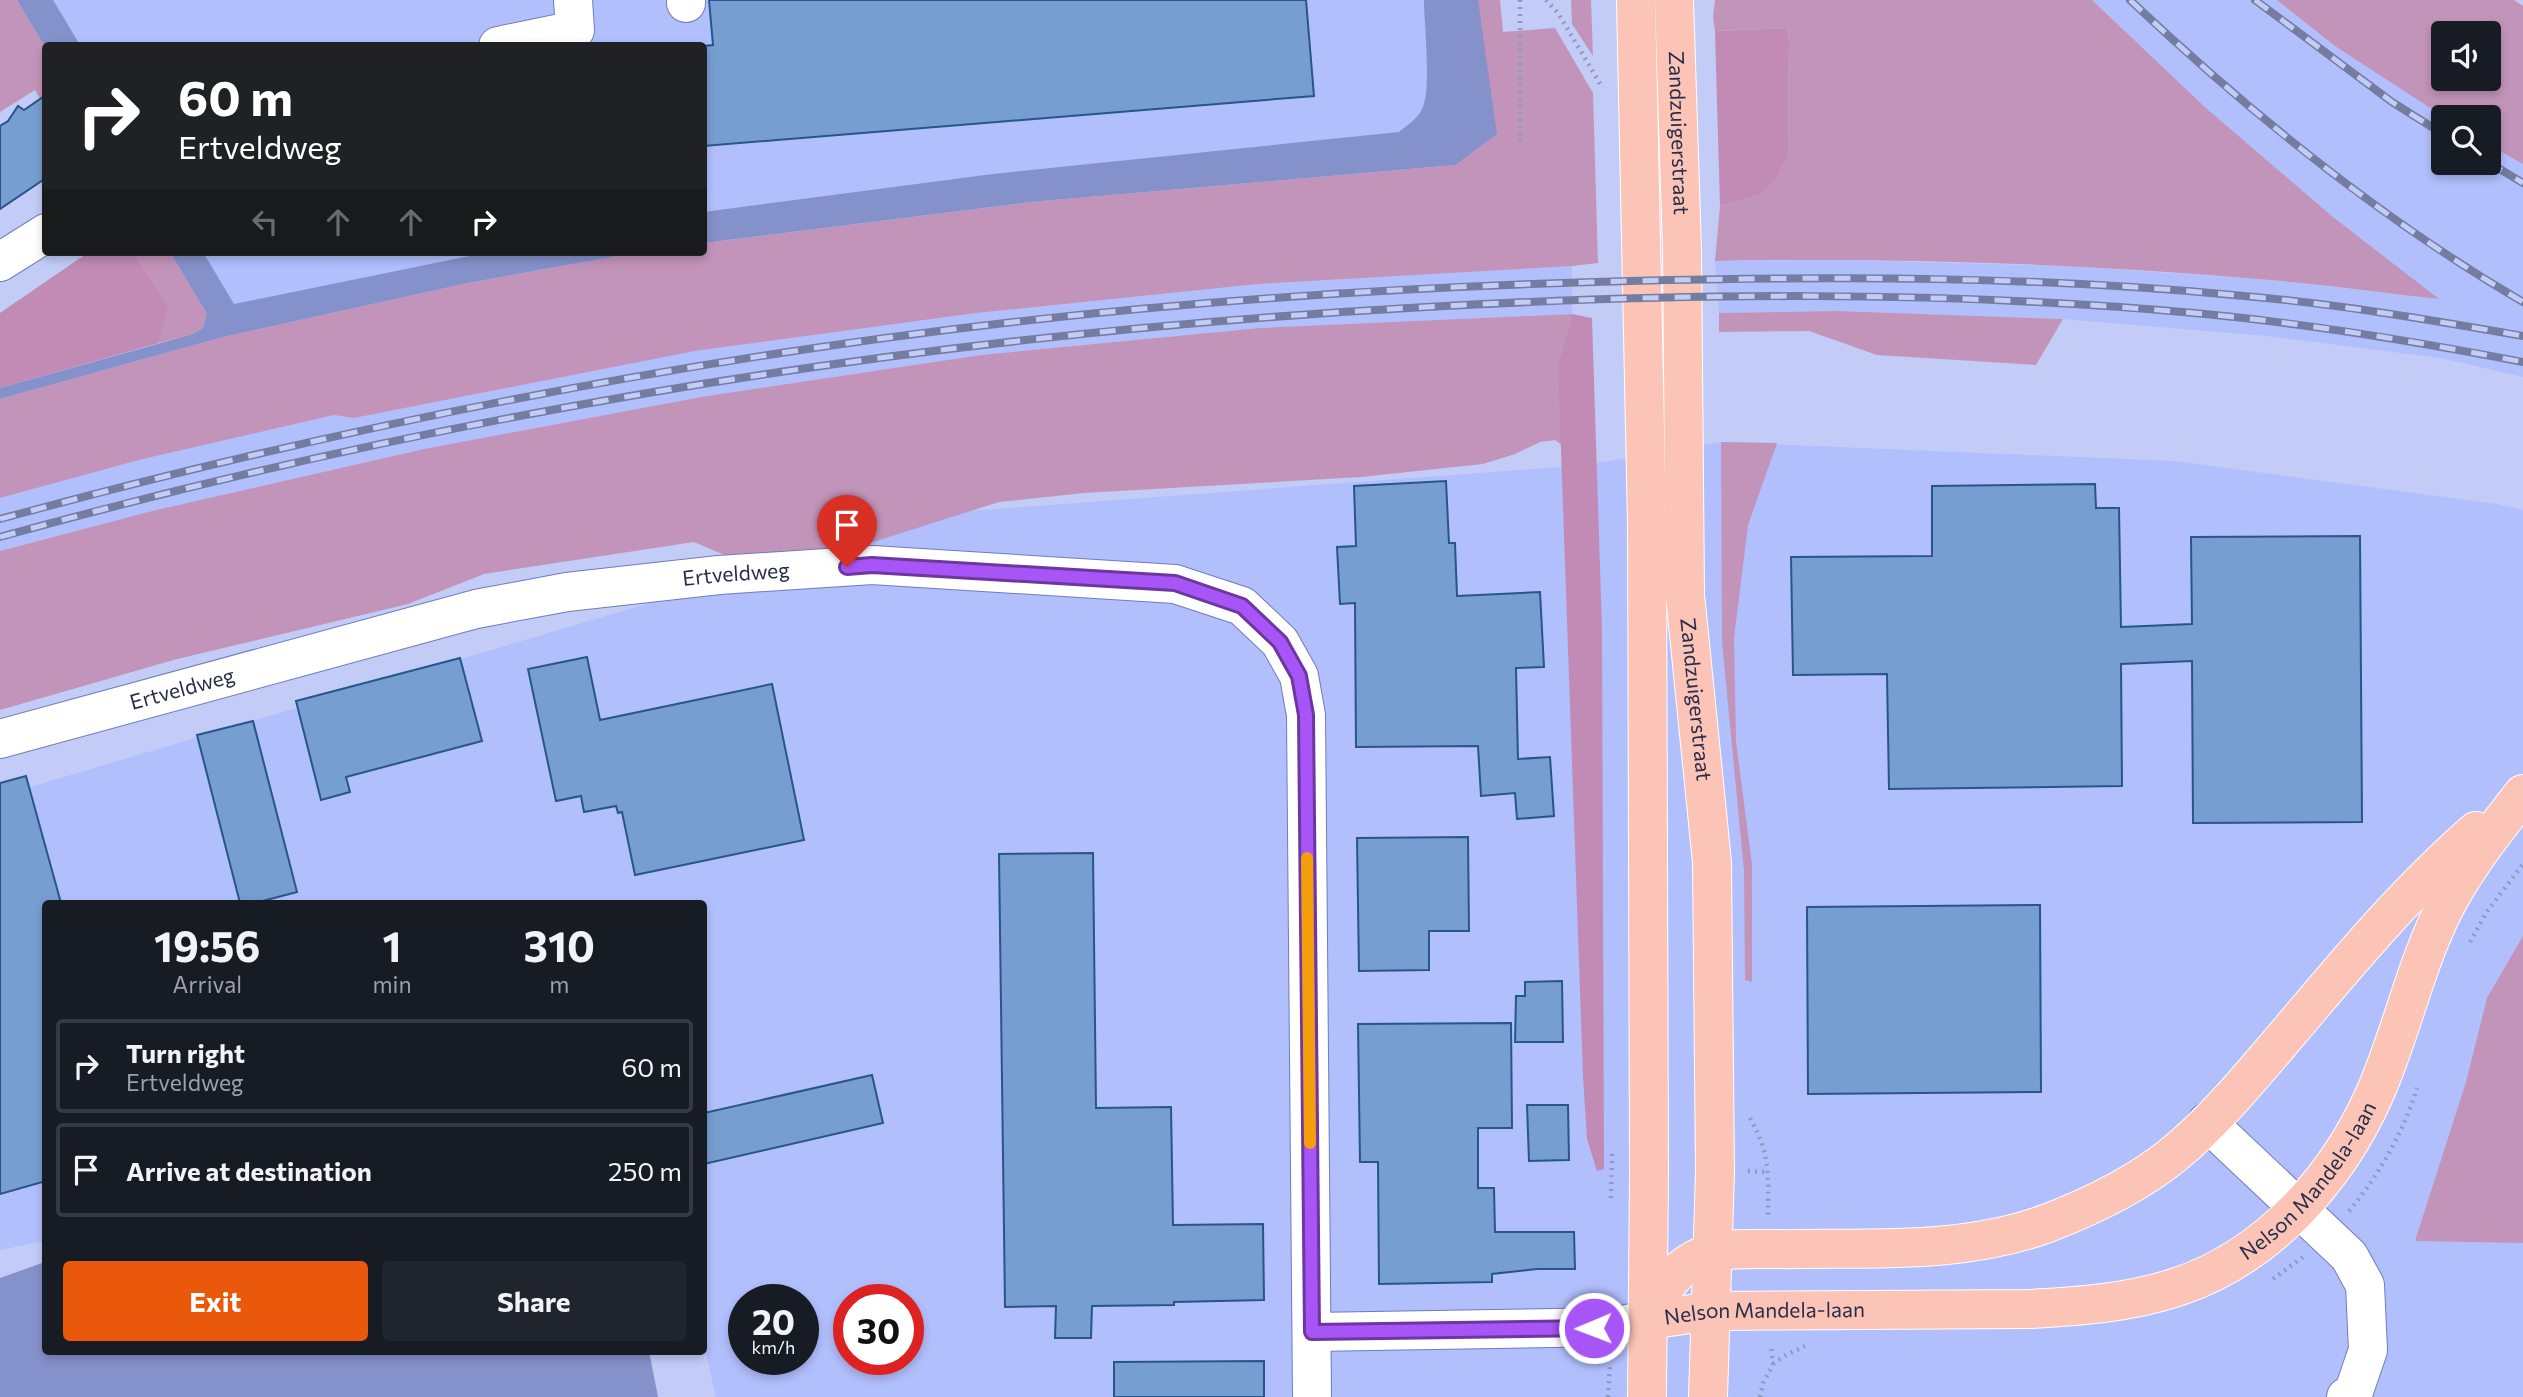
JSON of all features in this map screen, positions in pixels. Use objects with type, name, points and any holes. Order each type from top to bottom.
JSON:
[{"type":"main road","name":"Zandzuigerstraat","points":[[1636,0],[1647,525],[1647,1397]]},
{"type":"main road","name":"Zandzuigerstraat","points":[[1674,0],[1682,249],[1685,595],[1712,862],[1715,1015],[1714,1251],[1708,1397]]},
{"type":"main road","name":"Nelson Mandela-laan","points":[[1648,1320],[1667,1282],[1678,1269],[1714,1251],[1926,1247],[1971,1242],[2046,1224],[2095,1203],[2173,1155],[2207,1122],[2415,888],[2458,846],[2523,792]]},
{"type":"main road","name":"Nelson Mandela-laan","points":[[1648,1320],[1712,1311],[2030,1309],[2120,1301],[2179,1287],[2235,1260],[2271,1235],[2299,1210],[2354,1135],[2375,1093],[2428,944],[2445,908],[2467,868],[2523,792]]},
{"type":"street","points":[[517,42],[575,30],[573,0]]},
{"type":"street","points":[[0,262],[42,236]]},
{"type":"street","name":"Ertveldweg","points":[[0,739],[476,609],[566,592],[719,575],[886,566],[1175,583],[1242,606],[1280,642],[1299,676],[1306,715],[1312,1397]]},
{"type":"street","points":[[2207,1122],[2349,1256],[2365,1285],[2368,1350],[2353,1394],[2346,1397]]},
{"type":"street","points":[[1312,1332],[1611,1327],[1648,1320]]},
{"type":"path","points":[[1520,0],[1520,145]]},
{"type":"path","points":[[1546,0],[1558,13],[1605,92]]},
{"type":"path","points":[[2467,947],[2486,913],[2523,864]]},
{"type":"path","points":[[1760,1397],[1763,1383],[1773,1365]]},
{"type":"shaded area","points":[[0,0],[1496,0],[1513,136],[707,229],[707,42],[42,42],[42,93]]},
{"type":"shaded area","points":[[0,0],[17,0],[42,42],[42,102],[35,90],[0,112]]},
{"type":"shaded area","points":[[17,0],[53,0],[78,42],[42,42]]},
{"type":"shaded area","points":[[1424,0],[1478,0],[1497,134],[1455,165],[1031,202],[707,243],[707,212],[993,174],[1399,132],[1418,116],[1422,109],[1427,72]]},
{"type":"shaded area","points":[[1478,0],[1500,0],[1503,32],[1555,28],[1593,93],[1598,263],[1258,284],[976,313],[695,351],[354,418],[334,415],[143,459],[0,498],[0,399],[223,337],[468,283],[618,256],[707,256],[707,243],[1031,202],[1455,165]]},
{"type":"shaded area","points":[[1571,0],[1591,0],[1593,56],[1572,24]]},
{"type":"shaded area","points":[[1715,0],[2092,0],[2206,108],[2333,217],[2439,299],[2271,280],[2063,266],[1924,261],[1715,261],[1720,206],[1759,195],[1788,154],[1789,41],[1787,28],[1715,31]]},
{"type":"shaded area","points":[[2092,0],[2277,0],[2335,46],[2431,109],[2431,175],[2501,175],[2501,152],[2523,164],[2523,377],[2441,358],[2267,336],[2063,319],[1837,311],[1719,313],[1715,261],[1838,260],[2066,266],[2272,280],[2438,299],[2333,217],[2206,108]]},
{"type":"shaded area","points":[[2277,0],[2514,0],[2523,6],[2523,164],[2501,152],[2501,105],[2431,105],[2431,109],[2335,46]]},
{"type":"shaded area","points":[[1787,28],[1788,154],[1774,181],[1759,195],[1720,206],[1715,31]]},
{"type":"shaded area","points":[[83,256],[136,256],[168,308],[159,343],[0,388],[0,313]]},
{"type":"shaded area","points":[[135,256],[172,256],[207,314],[203,328],[193,334],[159,343],[167,308]]},
{"type":"shaded area","points":[[140,256],[551,256],[184,328]]},
{"type":"shaded area","points":[[172,256],[205,256],[234,304],[469,256],[618,256],[468,283],[223,337],[0,399],[0,388],[193,334],[203,328],[207,314]]},
{"type":"shaded area","points":[[1572,266],[1572,314],[1260,328],[981,355],[701,397],[424,449],[152,511],[0,551],[0,498],[143,459],[334,415],[354,418],[695,351],[976,313],[1258,284]]},
{"type":"shaded area","points":[[1837,311],[2063,319],[2036,365],[1877,355],[1809,331],[1719,332],[1719,313]]},
{"type":"shaded area","points":[[1572,314],[1558,364],[1563,446],[1555,440],[1540,442],[1515,454],[1483,464],[1361,477],[1084,493],[999,502],[848,550],[729,557],[694,542],[484,574],[408,604],[177,659],[0,710],[0,551],[152,511],[424,449],[701,397],[981,355],[1260,328]]},
{"type":"shaded area","points":[[1572,314],[1592,318],[1602,630],[1604,1169],[1597,1171],[1587,1139],[1583,1076],[1558,364]]},
{"type":"shaded area","points":[[1721,442],[2174,461],[2496,504],[2523,510],[2523,1397],[716,1397],[706,1355],[707,900],[42,900],[42,1242],[0,1250],[0,796],[956,512],[1586,465]]},
{"type":"shaded area","points":[[1721,442],[1777,443],[1748,525],[1734,638],[1736,741],[1752,865],[1752,982],[1745,980],[1744,871],[1722,642]]},
{"type":"shaded area","points":[[2523,936],[2523,1243],[2415,1241],[2466,1082],[2487,998]]},
{"type":"shaded area","points":[[42,1263],[42,1355],[650,1355],[658,1397],[0,1397],[0,1278]]},
{"type":"building","points":[[709,0],[1306,0],[1314,96],[707,146],[707,46],[713,45]]},
{"type":"building","points":[[42,98],[42,181],[0,209],[0,126],[8,121],[18,106],[24,110]]},
{"type":"building","points":[[1446,481],[1449,543],[1455,543],[1457,596],[1540,592],[1544,667],[1516,668],[1518,759],[1550,757],[1554,816],[1517,819],[1515,793],[1481,796],[1478,746],[1356,747],[1355,603],[1340,604],[1337,547],[1356,546],[1354,486]]},
{"type":"building","points":[[2095,484],[2096,508],[2119,508],[2121,627],[2192,624],[2191,537],[2360,536],[2362,822],[2193,823],[2192,661],[2121,664],[2122,786],[1889,789],[1887,674],[1793,675],[1791,557],[1932,556],[1932,486]]},
{"type":"building","points":[[587,657],[600,720],[772,684],[804,840],[635,875],[622,812],[618,813],[616,806],[584,812],[581,796],[556,801],[528,669]]},
{"type":"building","points":[[460,658],[482,741],[346,777],[350,792],[321,800],[296,701]]},
{"type":"building","points":[[253,721],[297,892],[266,900],[239,900],[197,735]]},
{"type":"building","points":[[26,776],[60,900],[42,900],[42,1182],[0,1194],[0,783]]},
{"type":"building","points":[[1468,837],[1469,931],[1429,931],[1429,970],[1359,971],[1357,838]]},
{"type":"building","points":[[1093,853],[1096,1108],[1171,1107],[1173,1225],[1263,1224],[1264,1300],[1092,1306],[1091,1338],[1055,1338],[1056,1306],[1005,1307],[999,854]]},
{"type":"building","points":[[2040,905],[2041,1092],[1808,1094],[1807,907]]},
{"type":"building","points":[[1562,981],[1563,1042],[1515,1042],[1516,996],[1525,996],[1525,982]]},
{"type":"building","points":[[1511,1023],[1512,1128],[1478,1128],[1478,1188],[1494,1188],[1495,1232],[1574,1232],[1575,1269],[1537,1269],[1492,1274],[1492,1282],[1379,1284],[1378,1162],[1360,1162],[1358,1024]]},
{"type":"building","points":[[872,1075],[883,1123],[707,1163],[707,1112]]},
{"type":"building","points":[[1527,1105],[1568,1105],[1569,1160],[1529,1161]]},
{"type":"building","points":[[1264,1361],[1264,1397],[1114,1397],[1114,1362]]},
{"type":"railway","points":[[2130,0],[2222,83],[2318,162],[2419,236],[2523,302]]},
{"type":"railway","points":[[2255,0],[2392,102],[2431,126]]},
{"type":"railway","points":[[2501,170],[2523,183]]},
{"type":"railway","points":[[0,519],[248,456],[499,402],[625,379],[878,339],[1005,323],[1239,300],[1473,286],[1630,281],[1784,278],[2014,281],[2167,289],[2279,299],[2523,336]]},
{"type":"railway","points":[[0,537],[175,491],[351,450],[528,414],[707,383],[886,357],[1245,319],[1426,307],[1618,299],[1810,296],[2002,300],[2194,313],[2277,322],[2523,362]]},
{"type":"slow traffic","points":[[1307,858],[1310,1143]]},
{"type":"route","points":[[847,567],[872,565],[1175,583],[1242,606],[1280,642],[1299,676],[1306,715],[1312,1332],[1594,1328]]}]
